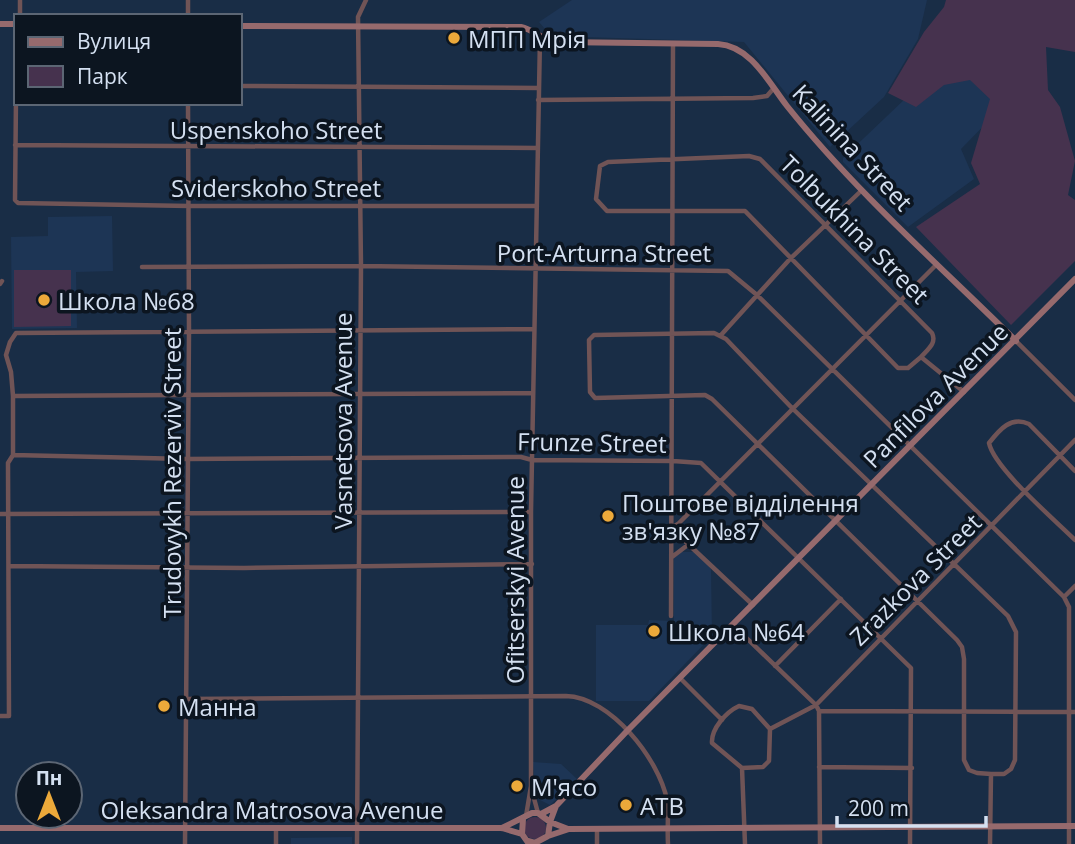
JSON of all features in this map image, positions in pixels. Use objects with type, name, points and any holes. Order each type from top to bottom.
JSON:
[{"type":"main road","points":[[242,26],[521,27],[529,29],[540,38],[558,43],[718,44],[738,49],[750,58],[773,89]]},
{"type":"main road","name":"Kalinina Street","points":[[773,89],[862,189],[1016,341]]},
{"type":"main road","name":"Panfilova Avenue","points":[[550,822],[556,807],[627,731],[1075,279]]},
{"type":"main road","name":"Panfilova Avenue","points":[[540,814],[556,807]]},
{"type":"main road","points":[[502,828],[540,814],[550,822],[569,829],[1072,826]]},
{"type":"main road","points":[[522,834],[525,818]]},
{"type":"main road","points":[[544,840],[550,822]]},
{"type":"main road","name":"Oleksandra Matrosova Avenue","points":[[0,828],[502,828]]},
{"type":"main road","points":[[502,828],[522,834],[528,843],[544,840],[569,829]]},
{"type":"street","name":"Vasnetsova Avenue","points":[[357,844],[361,267],[358,17],[366,0]]},
{"type":"street","name":"Ofitserskyi Avenue","points":[[531,786],[531,512],[540,38]]},
{"type":"street","points":[[671,616],[673,44]]},
{"type":"street","points":[[242,86],[539,88]]},
{"type":"street","name":"Kalinina Street","points":[[538,100],[762,98],[773,89]]},
{"type":"street","points":[[15,145],[16,105]]},
{"type":"street","name":"Trudovykh Rezerviv Street","points":[[185,844],[188,105]]},
{"type":"street","name":"Uspenskoho Street","points":[[15,145],[538,148]]},
{"type":"street","name":"Sviderskoho Street","points":[[15,145],[15,202],[189,206],[537,206]]},
{"type":"street","name":"Tolbukhina Street","points":[[672,212],[607,211],[596,199],[600,166],[608,162],[672,158],[757,157],[934,335],[933,344],[921,357]]},
{"type":"street","points":[[721,335],[790,259],[862,189]]},
{"type":"street","points":[[672,212],[745,211],[898,368],[908,368],[921,357],[965,392]]},
{"type":"street","points":[[671,528],[721,482],[938,263]]},
{"type":"street","name":"Port-Arturna Street","points":[[142,267],[728,271],[757,295],[1072,607],[1072,826],[1069,844]]},
{"type":"street","points":[[0,716],[9,716],[7,514],[8,463],[13,455],[13,396],[6,355],[16,333],[534,329]]},
{"type":"street","points":[[594,335],[721,335],[1008,616],[1016,632],[1015,760],[1012,769],[1004,774],[977,773],[970,770],[964,760],[962,647],[758,443],[705,395],[595,398],[590,392],[589,340],[594,335]]},
{"type":"street","name":"Kalinina Street","points":[[1016,341],[1075,400]]},
{"type":"street","points":[[13,396],[533,393]]},
{"type":"street","points":[[1075,471],[1029,424],[1020,420],[999,430],[989,443],[991,452],[1025,492],[1075,540]]},
{"type":"street","name":"Zrazkova Street","points":[[770,729],[818,708],[881,637],[1075,440]]},
{"type":"street","name":"Frunze Street","points":[[13,455],[360,459],[521,457],[532,460],[701,463],[911,668],[912,768],[909,844]]},
{"type":"street","points":[[0,514],[531,512]]},
{"type":"street","points":[[671,528],[753,605]]},
{"type":"street","points":[[671,557],[689,544]]},
{"type":"street","points":[[9,566],[187,568],[532,564]]},
{"type":"street","points":[[1064,597],[1075,586]]},
{"type":"street","points":[[775,666],[841,599]]},
{"type":"street","points":[[733,625],[818,708],[1072,712]]},
{"type":"street","points":[[680,678],[722,720]]},
{"type":"street","points":[[187,699],[530,696],[586,699],[605,709],[627,731],[653,765],[667,800],[668,844]]},
{"type":"street","points":[[746,706],[752,709],[770,729],[768,763],[763,767],[742,768],[712,743],[712,734],[735,708],[746,706]]},
{"type":"street","points":[[818,708],[820,844]]},
{"type":"street","points":[[819,767],[912,768]]},
{"type":"street","points":[[742,768],[745,844]]},
{"type":"street","points":[[990,774],[990,844]]},
{"type":"street","points":[[531,786],[540,814]]},
{"type":"street","points":[[525,818],[531,786]]},
{"type":"street","points":[[276,828],[276,844]]},
{"type":"street","points":[[597,829],[597,844]]},
{"type":"shaded area","points":[[572,0],[927,0],[918,39],[884,97],[830,147],[744,42],[551,36],[539,22]]},
{"type":"shaded area","points":[[949,57],[1001,108],[961,149],[974,179],[908,227],[843,162],[843,158]]},
{"type":"shaded area","name":"Школа №68","points":[[112,216],[113,271],[76,272],[77,328],[12,329],[11,237],[48,236],[48,217]]},
{"type":"shaded area","name":"Школа №64","points":[[674,552],[696,552],[711,569],[712,636],[649,701],[596,701],[596,625],[648,625],[649,620],[674,621]]},
{"type":"shaded area","points":[[533,762],[561,764],[577,779],[550,805],[536,798]]},
{"type":"shaded area","points":[[352,837],[352,844],[291,844],[291,838]]},
{"type":"green space","points":[[946,0],[1075,0],[1075,52],[1046,47],[1048,90],[1060,107],[1075,161],[1068,195],[1075,200],[1075,261],[1011,325],[916,227],[980,184],[971,163],[990,99],[970,80],[944,85],[916,107],[888,93]]},
{"type":"green space","points":[[14,270],[71,270],[71,326],[14,327]]},
{"type":"green space","points":[[535,817],[543,820],[546,828],[543,836],[535,839],[527,836],[524,828],[527,820]]},
{"type":"place","name":"МПП Мрія","points":[[454,38]]},
{"type":"place","name":"Школа №68","points":[[44,300]]},
{"type":"place","name":"Поштове відділення зв'язку №87","points":[[608,516]]},
{"type":"place","name":"Школа №64","points":[[654,631]]},
{"type":"place","name":"Манна","points":[[164,706]]},
{"type":"place","name":"М'ясо","points":[[517,786]]},
{"type":"place","name":"ATB","points":[[626,805]]}]
